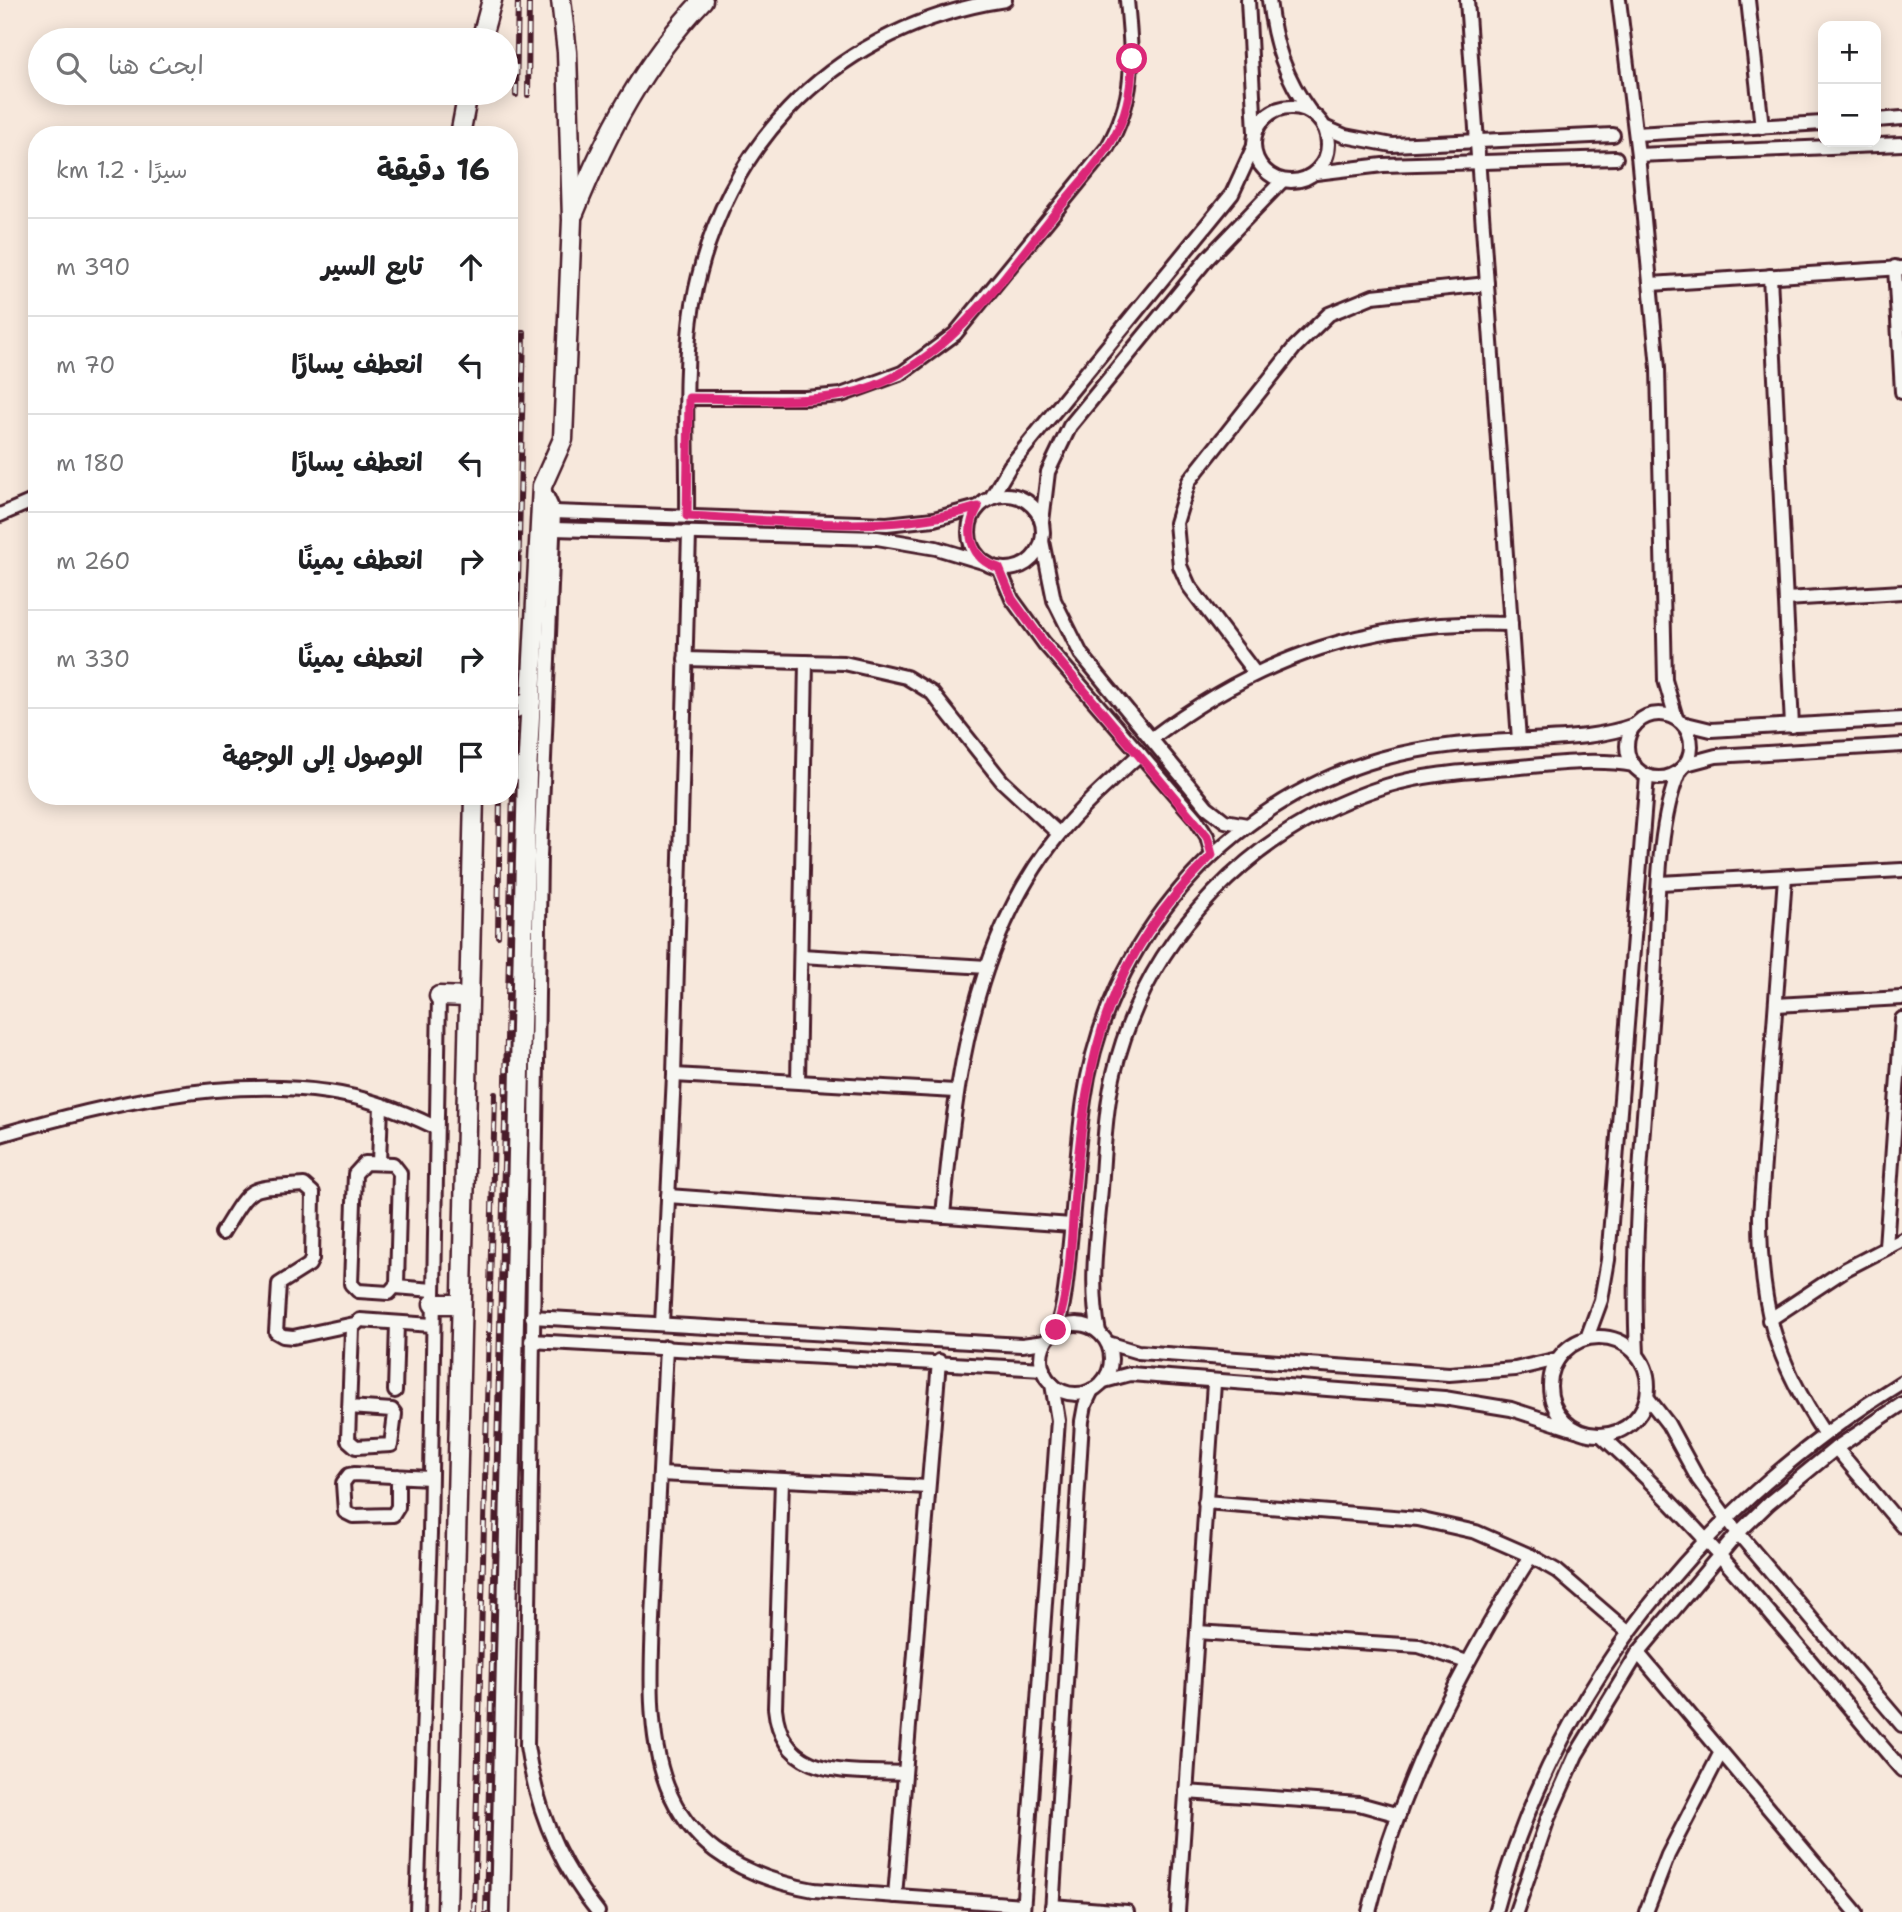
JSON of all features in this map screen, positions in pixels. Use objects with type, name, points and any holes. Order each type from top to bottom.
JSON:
[{"type":"main road","points":[[484,28],[492,0]]},
{"type":"main road","points":[[500,1912],[527,774],[542,486],[563,439],[572,220],[567,52],[561,0]]},
{"type":"main road","points":[[572,220],[593,165],[641,76],[665,41],[703,0]]},
{"type":"main road","points":[[462,126],[466,105]]},
{"type":"main road","points":[[518,707],[531,701]]},
{"type":"main road","points":[[518,770],[527,774]]},
{"type":"main road","points":[[447,1912],[474,805]]},
{"type":"main road","points":[[439,996],[468,997]]},
{"type":"main road","points":[[433,1297],[461,1304]]},
{"type":"street","points":[[687,516],[692,315],[702,261],[733,187],[763,138],[819,80],[877,40],[942,13],[1006,0]]},
{"type":"street","points":[[689,398],[806,398],[841,395],[902,373],[955,334],[1107,148],[1119,128],[1132,83],[1127,0]]},
{"type":"street","points":[[1248,0],[1254,140],[1262,168],[1282,181],[1294,182],[1315,173],[1361,166],[1616,158]]},
{"type":"street","points":[[1269,0],[1276,45],[1284,69],[1324,127],[1345,136],[1392,145],[1613,135]]},
{"type":"street","points":[[1467,0],[1519,740]]},
{"type":"street","points":[[1619,0],[1651,284],[1661,430],[1665,680],[1679,721],[1690,738],[1666,816],[1660,883],[1635,1249],[1637,1354]]},
{"type":"street","points":[[1748,0],[1762,127]]},
{"type":"street","points":[[554,512],[887,524],[933,519],[978,507],[991,498],[1010,466],[1232,194],[1249,163],[1262,121],[1272,112],[1285,107],[1312,113]]},
{"type":"street","points":[[1881,120],[1902,118]]},
{"type":"street","points":[[1636,134],[1818,123]]},
{"type":"street","points":[[1315,173],[1328,151],[1324,127]]},
{"type":"street","points":[[1638,155],[1902,144]]},
{"type":"street","points":[[1247,825],[1225,821],[1215,815],[1081,654],[1065,628],[1054,600],[1042,541],[1042,522],[1048,472],[1070,426],[1208,259],[1282,181]]},
{"type":"street","points":[[1651,284],[1899,268],[1902,392]]},
{"type":"street","points":[[1770,276],[1792,726]]},
{"type":"street","points":[[1255,673],[1189,586],[1180,566],[1176,523],[1189,481],[1295,346],[1329,314],[1373,296],[1487,284]]},
{"type":"street","points":[[542,486],[554,512],[540,858],[527,1746],[537,1798],[551,1838],[582,1893],[598,1912]]},
{"type":"street","points":[[991,498],[1012,495],[1022,498],[1038,512],[1042,522]]},
{"type":"street","points":[[0,515],[28,503]]},
{"type":"street","points":[[978,507],[969,530],[971,543],[986,563]]},
{"type":"street","points":[[553,529],[877,538],[936,548],[1010,569],[1031,560],[1042,541]]},
{"type":"street","points":[[662,1324],[674,1075],[689,533]]},
{"type":"street","points":[[999,568],[1021,613],[1202,827],[1212,855]]},
{"type":"street","points":[[1786,599],[1902,592]]},
{"type":"street","points":[[1151,739],[1207,699],[1255,673],[1305,652],[1357,636],[1438,624],[1511,624]]},
{"type":"street","points":[[685,659],[806,662],[873,667],[898,674],[921,685],[954,719],[1002,780],[1059,834]]},
{"type":"street","points":[[798,1081],[806,662]]},
{"type":"street","points":[[1056,1330],[1064,1303],[1084,1099],[1105,1015],[1144,938],[1177,892],[1212,855],[1247,825],[1310,786],[1378,759],[1451,745],[1600,735],[1636,725],[1658,714],[1711,730],[1902,719]]},
{"type":"street","points":[[1634,765],[1628,740],[1636,725]]},
{"type":"street","points":[[1099,1332],[1093,1287],[1107,1110],[1114,1073],[1139,1001],[1177,936],[1200,906],[1255,854],[1319,813],[1389,785],[1476,771],[1605,761],[1634,765],[1647,776],[1664,778],[1683,767],[1716,756],[1902,745]]},
{"type":"street","points":[[943,1216],[955,1091],[965,1039],[987,967],[1025,886],[1059,834],[1140,754]]},
{"type":"street","points":[[1587,1338],[1601,1300],[1608,1260],[1647,776]]},
{"type":"street","points":[[1660,883],[1902,870]]},
{"type":"street","points":[[1785,877],[1760,1216],[1760,1268],[1769,1320],[1786,1370],[1824,1433]]},
{"type":"street","points":[[801,956],[987,967]]},
{"type":"street","points":[[417,1912],[430,1478],[439,996]]},
{"type":"street","points":[[1776,1005],[1902,998]]},
{"type":"street","points":[[1886,1247],[1902,1018]]},
{"type":"street","points":[[674,1075],[955,1091]]},
{"type":"street","points":[[0,1135],[57,1118],[217,1091],[308,1090],[348,1096],[381,1105],[435,1127]]},
{"type":"street","points":[[379,1163],[381,1105]]},
{"type":"street","points":[[362,1164],[393,1164],[400,1173],[396,1287],[389,1293],[362,1292],[355,1289],[351,1281],[355,1174],[362,1164]]},
{"type":"street","points":[[222,1233],[246,1195],[255,1188],[304,1185],[313,1193],[312,1259],[309,1265],[279,1284],[276,1332],[293,1337],[364,1320],[432,1325]]},
{"type":"street","points":[[668,1196],[1072,1225]]},
{"type":"street","points":[[1769,1320],[1886,1247],[1902,1240]]},
{"type":"street","points":[[396,1287],[433,1297]]},
{"type":"street","points":[[532,1317],[1022,1345],[1045,1342]]},
{"type":"street","points":[[599,1320],[599,1344]]},
{"type":"street","points":[[395,1391],[397,1322]]},
{"type":"street","points":[[349,1407],[391,1410],[395,1414],[391,1445],[383,1447],[351,1444],[349,1407],[354,1324]]},
{"type":"street","points":[[666,1346],[651,1701],[657,1762],[668,1790],[704,1841],[729,1861],[755,1876],[814,1890],[1023,1909],[1058,1420],[1052,1384],[1043,1369],[1045,1342],[1056,1330],[1070,1324],[1085,1325],[1099,1332],[1108,1343],[1130,1351],[1471,1374],[1515,1369],[1558,1359]]},
{"type":"street","points":[[1576,1430],[1562,1418],[1551,1394],[1551,1376],[1558,1359],[1571,1346],[1587,1338],[1614,1339],[1637,1354],[1646,1370],[1647,1397],[1640,1414],[1628,1427],[1602,1436]]},
{"type":"street","points":[[531,1341],[666,1346],[1043,1369]]},
{"type":"street","points":[[1104,1381],[1111,1363],[1108,1343]]},
{"type":"street","points":[[895,1896],[939,1361]]},
{"type":"street","points":[[1351,1392],[1353,1367]]},
{"type":"street","points":[[1052,1384],[1071,1394],[1092,1390],[1104,1381],[1130,1374],[1478,1402],[1602,1436],[1647,1478],[1704,1539],[1902,1770]]},
{"type":"street","points":[[1178,1912],[1214,1382]]},
{"type":"street","points":[[1495,1912],[1514,1849],[1556,1750],[1629,1633],[1704,1539],[1726,1517],[1824,1433],[1902,1382]]},
{"type":"street","points":[[1092,1390],[1082,1421],[1052,1909],[1127,1912]]},
{"type":"street","points":[[1647,1397],[1668,1424],[1690,1467],[1738,1533],[1902,1725]]},
{"type":"street","points":[[1516,1912],[1527,1875],[1576,1755],[1638,1653],[1738,1533],[1836,1448],[1902,1404]]},
{"type":"street","points":[[1836,1448],[1902,1526]]},
{"type":"street","points":[[660,1474],[928,1487]]},
{"type":"street","points":[[398,1476],[397,1510],[393,1515],[353,1516],[345,1512],[343,1483],[349,1475],[398,1476],[430,1478]]},
{"type":"street","points":[[782,1480],[775,1708],[782,1738],[803,1761],[818,1767],[904,1773]]},
{"type":"street","points":[[1205,1502],[1418,1519],[1476,1532],[1531,1556],[1581,1590],[1629,1633]]},
{"type":"street","points":[[1369,1912],[1399,1815],[1431,1734],[1466,1661],[1531,1556]]},
{"type":"street","points":[[1197,1632],[1419,1646],[1466,1661]]},
{"type":"street","points":[[1638,1653],[1856,1912]]},
{"type":"street","points":[[1646,1912],[1668,1855],[1721,1752]]},
{"type":"street","points":[[1186,1792],[1359,1804],[1399,1815]]},
{"type":"railway","points":[[517,28],[518,0]]},
{"type":"railway","points":[[528,95],[529,0]]},
{"type":"railway","points":[[518,581],[524,332]]},
{"type":"railway","points":[[498,936],[500,805]]},
{"type":"railway","points":[[486,1912],[513,805]]},
{"type":"railway","points":[[474,1912],[495,1094]]},
{"type":"route","points":[[1056,1330],[1066,1290],[1084,1099],[1096,1042],[1116,989],[1144,938],[1177,892],[1212,855],[1207,836],[1196,819],[1044,643],[1012,599],[999,568],[986,563],[976,554],[969,530],[978,507],[933,519],[887,524],[687,516],[689,398],[806,398],[841,395],[902,373],[930,355],[955,334],[976,310],[1107,148],[1119,128],[1127,106],[1132,83],[1132,59]]}]
